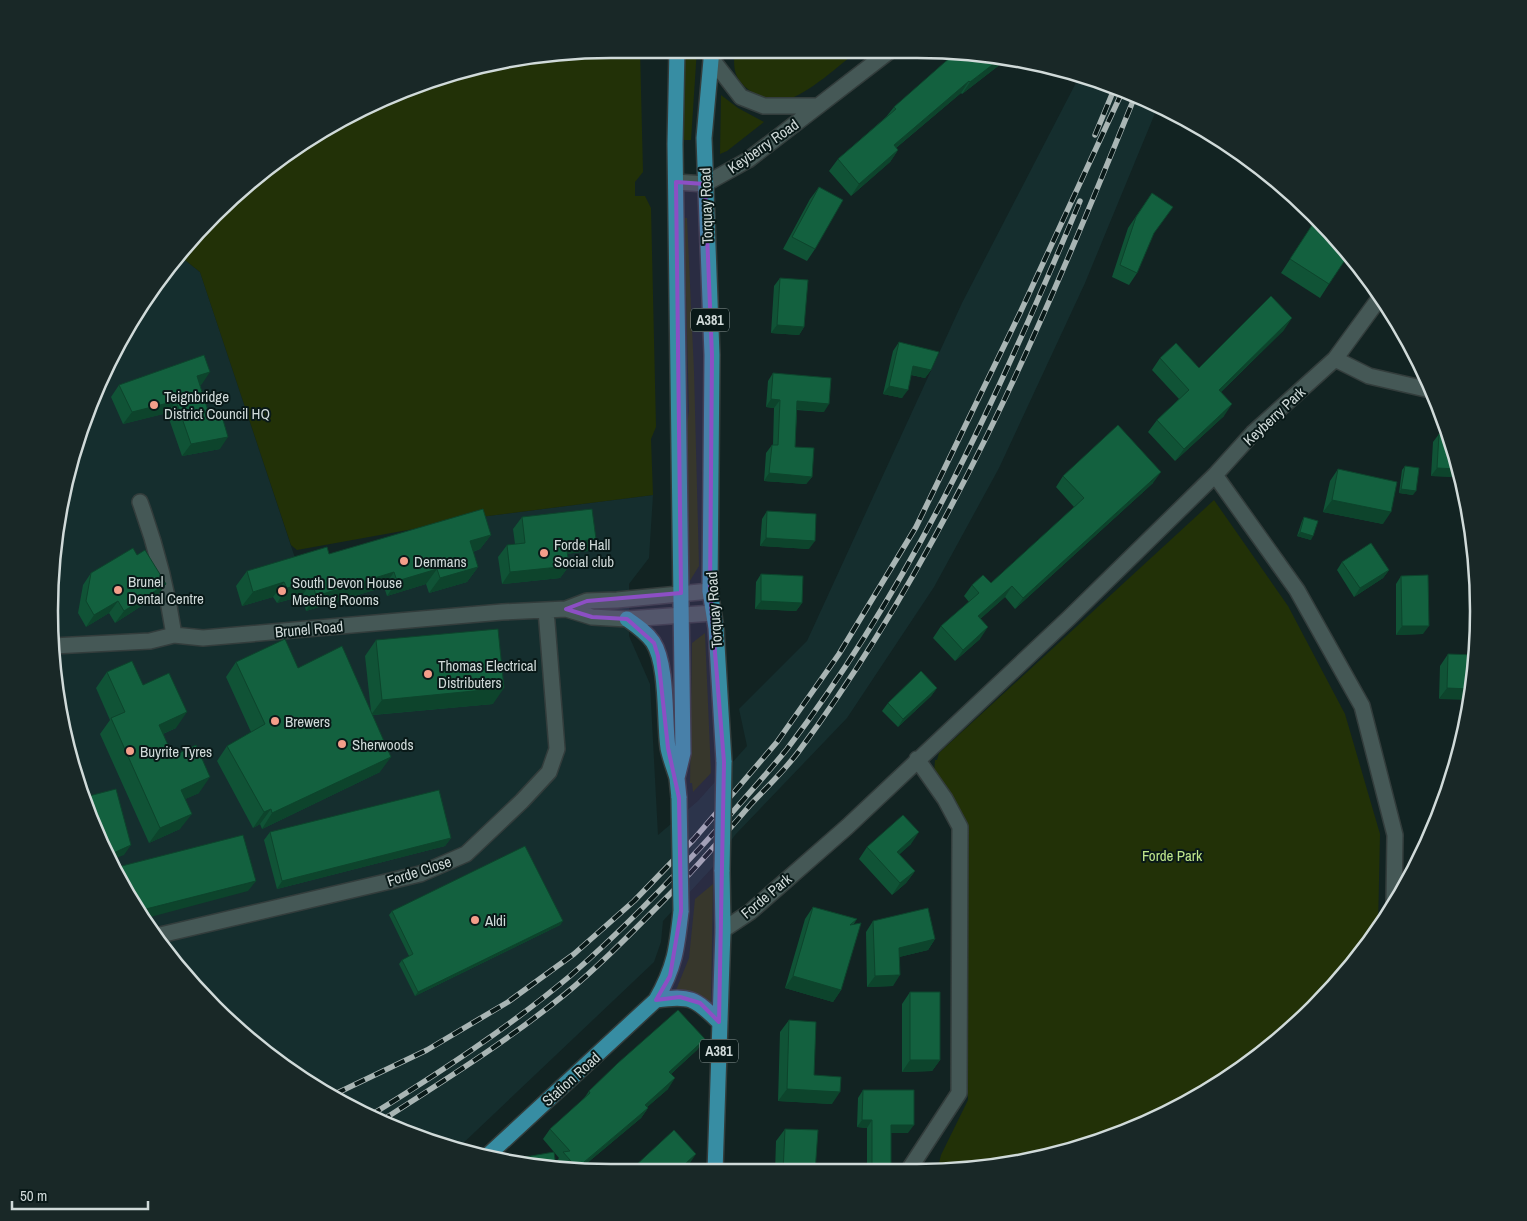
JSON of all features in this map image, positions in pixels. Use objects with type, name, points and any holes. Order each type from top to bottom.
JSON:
[{"type":"main road","name":"Torquay Road","points":[[656,1000],[670,976],[677,947],[681,911],[677,778],[683,753],[676,182],[677,58]]},
{"type":"main road","name":"Torquay Road","points":[[711,58],[704,138],[712,355],[710,591],[724,762],[723,930],[719,1022],[720,1074],[715,1164]]},
{"type":"main road","name":"A381","points":[[627,619],[642,629],[654,643],[665,696],[668,748],[677,778]]},
{"type":"main road","name":"A381","points":[[656,1000],[680,997],[700,1003],[719,1022]]},
{"type":"main road","name":"Station Road","points":[[493,1151],[656,1000]]},
{"type":"street","name":"Keyberry Road","points":[[714,58],[741,97],[764,106],[818,106]]},
{"type":"street","name":"Keyberry Road","points":[[705,184],[748,160],[881,58]]},
{"type":"street","points":[[676,182],[705,184]]},
{"type":"street","name":"Keyberry Park","points":[[1215,475],[1254,433],[1335,359],[1375,302]]},
{"type":"street","points":[[1335,359],[1369,376],[1422,388]]},
{"type":"street","points":[[1215,475],[1297,590],[1362,706],[1395,835],[1394,888]]},
{"type":"street","name":"Forde Park","points":[[723,930],[750,912],[847,827],[917,759],[1069,618],[1215,475]]},
{"type":"street","points":[[140,502],[157,552],[174,635]]},
{"type":"street","name":"Brunel Road","points":[[59,646],[150,641],[174,635],[203,638],[502,612],[566,609],[587,601],[710,591]]},
{"type":"street","name":"Brunel Road","points":[[566,609],[592,618],[627,619],[713,612]]},
{"type":"street","name":"Forde Close","points":[[163,934],[420,874],[466,854],[522,802],[549,772],[557,749],[546,610]]},
{"type":"street","points":[[913,1164],[959,1094],[960,827],[945,799],[917,759]]},
{"type":"highlighted area","points":[[676,182],[705,184],[712,355],[710,591],[724,762],[719,1022],[700,1003],[680,997],[656,1000],[670,976],[681,911],[679,798],[668,748],[658,656],[654,643],[627,619],[592,617],[566,609],[587,601],[681,593]]},
{"type":"shaded area","points":[[1077,81],[1128,100],[1155,112],[1085,283],[999,468],[934,587],[847,718],[735,835],[712,868],[663,921],[661,942],[654,962],[463,1144],[399,1121],[334,1089],[274,1049],[219,1002],[172,947],[151,918],[115,855],[100,822],[76,754],[62,683],[59,647],[58,610],[62,538],[76,467],[100,399],[115,366],[151,303],[184,259],[200,272],[296,561],[382,544],[480,517],[653,495],[649,558],[629,584],[629,636],[650,684],[658,835],[698,801],[747,746],[739,709],[807,641],[962,303]]},
{"type":"green space","points":[[640,58],[643,172],[635,182],[635,196],[645,196],[651,208],[656,427],[651,439],[653,495],[480,517],[297,550],[291,545],[200,272],[184,259],[219,219],[274,172],[303,151],[366,115],[433,87],[467,76],[503,68],[538,62],[574,59]]},
{"type":"green space","points":[[685,58],[696,58],[691,140],[681,140]]},
{"type":"green space","points":[[734,58],[849,58],[804,92],[785,100],[770,100],[749,90],[737,76]]},
{"type":"green space","points":[[721,95],[738,108],[764,122],[727,151],[720,154]]},
{"type":"green space","points":[[684,218],[687,218],[694,371],[699,566],[688,584],[685,437],[689,411]]},
{"type":"green space","name":"Forde Park","points":[[1214,500],[1288,606],[1345,714],[1380,834],[1378,914],[1355,947],[1308,1002],[1253,1049],[1193,1089],[1128,1121],[1060,1145],[989,1159],[939,1163],[968,1100],[966,845],[934,773],[935,760],[937,760],[939,753]]},
{"type":"green space","points":[[705,633],[711,773],[693,792],[692,783],[690,783],[692,643]]},
{"type":"green space","points":[[713,884],[711,1003],[700,997],[676,990],[689,958],[695,899]]},
{"type":"building","points":[[949,59],[995,63],[969,81],[894,145],[898,150],[859,184],[838,159],[896,109],[894,107]]},
{"type":"building","points":[[819,187],[843,200],[815,249],[792,237]]},
{"type":"building","points":[[1152,193],[1173,207],[1154,233],[1137,273],[1120,265],[1136,217]]},
{"type":"building","points":[[1313,224],[1344,261],[1329,284],[1290,259]]},
{"type":"building","points":[[780,278],[808,280],[804,327],[777,325]]},
{"type":"building","points":[[1271,296],[1292,318],[1219,390],[1232,404],[1184,449],[1157,420],[1189,390],[1160,358],[1176,343],[1199,368]]},
{"type":"building","points":[[899,342],[939,352],[931,370],[913,366],[908,390],[889,386]]},
{"type":"building","name":"Teignbridge District Council HQ","points":[[204,355],[210,372],[197,376],[210,417],[221,413],[228,437],[191,444],[176,401],[132,412],[119,385]]},
{"type":"building","points":[[773,373],[831,378],[829,404],[797,401],[795,447],[814,448],[812,477],[769,473],[772,445],[778,445],[780,400],[771,399]]},
{"type":"building","points":[[1118,425],[1161,472],[1023,598],[1012,586],[978,616],[988,627],[963,650],[941,626],[979,593],[972,585],[983,575],[991,583],[1084,498],[1063,476]]},
{"type":"building","points":[[1439,434],[1440,434],[1451,469],[1437,468]]},
{"type":"building","points":[[1405,466],[1419,468],[1416,491],[1401,489]]},
{"type":"building","points":[[1338,469],[1397,482],[1391,512],[1332,500]]},
{"type":"building","points":[[483,509],[491,535],[470,541],[478,567],[440,578],[437,569],[397,581],[394,572],[316,596],[312,581],[287,588],[284,582],[253,592],[247,571],[327,547],[329,554]]},
{"type":"building","name":"Forde Hall Social club","points":[[592,509],[596,539],[566,543],[569,566],[510,572],[507,545],[525,543],[522,517]]},
{"type":"building","points":[[767,511],[816,514],[815,541],[766,538]]},
{"type":"building","points":[[1304,517],[1318,521],[1313,536],[1300,532]]},
{"type":"building","points":[[1371,543],[1389,570],[1360,588],[1342,562]]},
{"type":"building","name":"Brunel Dental Centre","points":[[133,548],[137,555],[145,550],[166,584],[124,611],[118,601],[94,615],[86,601],[91,573]]},
{"type":"building","points":[[761,574],[803,576],[802,603],[761,601]]},
{"type":"building","points":[[1428,575],[1429,626],[1402,626],[1401,576]]},
{"type":"building","name":"Thomas Electrical Distributers","points":[[498,629],[504,688],[382,700],[376,640]]},
{"type":"building","points":[[285,639],[298,668],[342,646],[391,757],[272,813],[271,809],[264,812],[227,746],[265,724],[236,662]]},
{"type":"building","points":[[1448,654],[1467,655],[1464,689],[1447,688]]},
{"type":"building","name":"Buyrite Tyres","points":[[132,661],[143,685],[169,673],[187,712],[159,725],[173,756],[196,745],[210,777],[181,790],[192,814],[160,828],[111,718],[125,712],[107,672]]},
{"type":"building","points":[[921,671],[937,688],[903,719],[888,703]]},
{"type":"building","points":[[116,789],[131,845],[114,853],[90,796]]},
{"type":"building","points":[[439,790],[451,838],[282,881],[270,832]]},
{"type":"building","points":[[903,815],[919,832],[897,852],[915,871],[900,883],[867,847]]},
{"type":"building","points":[[243,835],[256,881],[146,909],[121,866]]},
{"type":"building","name":"Aldi","points":[[525,846],[563,921],[418,992],[402,960],[413,954],[392,911]]},
{"type":"building","points":[[813,907],[857,919],[850,925],[861,923],[841,990],[793,976]]},
{"type":"building","points":[[928,908],[935,939],[899,948],[900,975],[875,976],[873,921]]},
{"type":"building","points":[[910,992],[940,992],[940,1060],[910,1060]]},
{"type":"building","points":[[678,1010],[705,1039],[669,1072],[675,1078],[645,1105],[648,1108],[583,1163],[572,1162],[563,1152],[570,1151],[550,1129],[590,1093],[589,1091]]},
{"type":"building","points":[[789,1020],[816,1022],[814,1075],[841,1077],[840,1092],[787,1089]]},
{"type":"building","points":[[863,1090],[914,1090],[914,1125],[891,1125],[891,1164],[872,1164],[872,1120],[862,1120]]},
{"type":"building","points":[[785,1129],[818,1130],[816,1164],[783,1164]]},
{"type":"building","points":[[674,1130],[696,1154],[685,1164],[637,1164]]},
{"type":"building","points":[[554,1152],[555,1160],[538,1159],[526,1157]]},
{"type":"railway","points":[[1095,135],[1112,94]]},
{"type":"railway","points":[[339,1092],[427,1050],[508,1002],[574,954],[634,901],[694,839],[777,742],[839,654],[916,527],[1020,313],[1120,97]]},
{"type":"railway","points":[[388,1116],[497,1045],[579,982],[622,943],[677,887],[799,751],[852,676],[900,598],[988,434],[1065,266],[1133,102]]},
{"type":"railway","points":[[377,1111],[473,1049],[570,976],[629,922],[666,884],[721,825],[787,749],[875,621],[951,485],[1018,344],[1080,201]]},
{"type":"place","name":"Teignbridge District Council HQ","points":[[154,405]]},
{"type":"place","name":"Forde Hall Social club","points":[[544,553]]},
{"type":"place","name":"Denmans","points":[[404,561]]},
{"type":"place","name":"Brunel Dental Centre","points":[[118,590]]},
{"type":"place","name":"South Devon House Meeting Rooms","points":[[282,591]]},
{"type":"place","name":"Thomas Electrical Distributers","points":[[428,674]]},
{"type":"place","name":"Brewers","points":[[275,721]]},
{"type":"place","name":"Sherwoods","points":[[342,744]]},
{"type":"place","name":"Buyrite Tyres","points":[[130,751]]},
{"type":"place","name":"Aldi","points":[[475,920]]}]
